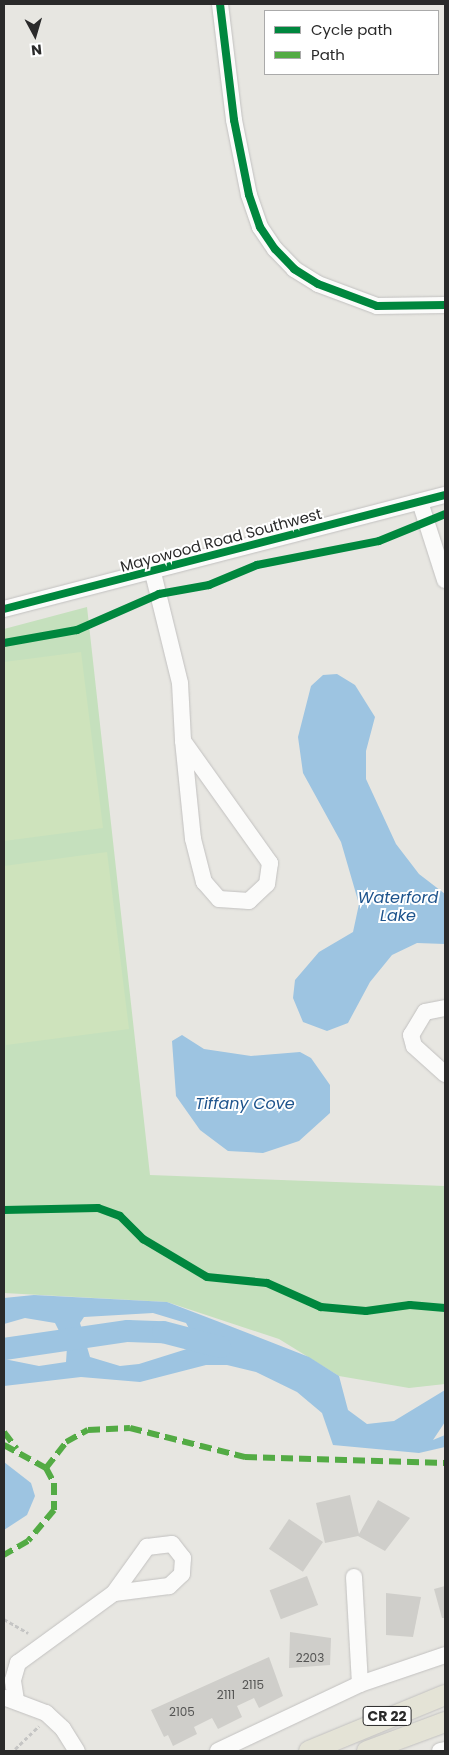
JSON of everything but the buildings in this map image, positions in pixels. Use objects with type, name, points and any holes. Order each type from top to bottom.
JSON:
[{"type":"main road","name":"CR 22","points":[[309,1751],[445,1695]]},
{"type":"main road","name":"CR 22","points":[[367,1751],[445,1722]]},
{"type":"street","points":[[220,4],[234,120],[250,195],[260,227],[275,249],[294,270],[318,284],[376,306],[445,305]]},
{"type":"street","name":"Mayowood Road Southwest","points":[[4,609],[153,573],[445,495]]},
{"type":"street","points":[[420,502],[445,580]]},
{"type":"street","points":[[153,573],[180,683],[183,741],[193,838],[204,882],[219,899],[249,901],[267,884],[270,863],[183,741]]},
{"type":"street","points":[[445,1008],[425,1012],[411,1035],[414,1046],[445,1074]]},
{"type":"street","points":[[354,1577],[360,1684]]},
{"type":"street","points":[[77,1751],[49,1716],[10,1699],[13,1680],[18,1663],[114,1593]]},
{"type":"street","points":[[218,1751],[360,1684],[445,1655]]},
{"type":"street","points":[[440,1751],[445,1750]]},
{"type":"path","points":[[4,1619],[28,1633]]},
{"type":"path","points":[[15,1749],[49,1716]]},
{"type":"green space","points":[[87,607],[150,1175],[445,1186],[445,1384],[409,1388],[339,1376],[279,1339],[167,1302],[4,1293],[4,629]]},
{"type":"green space","points":[[81,652],[103,828],[4,841],[4,662]]},
{"type":"green space","points":[[107,852],[129,1029],[6,1045],[4,866]]},
{"type":"water","name":"Waterford Lake","points":[[337,674],[355,685],[375,717],[366,751],[366,779],[396,844],[419,874],[445,894],[445,944],[417,943],[392,955],[370,982],[348,1023],[327,1031],[303,1022],[293,998],[295,980],[319,952],[353,932],[359,904],[341,842],[303,773],[298,737],[311,686],[323,675]]},
{"type":"water","name":"Tiffany Cove","points":[[182,1035],[204,1049],[251,1056],[300,1052],[311,1058],[330,1085],[330,1113],[299,1141],[263,1153],[228,1151],[200,1130],[176,1096],[172,1041]]},
{"type":"water","points":[[34,1295],[167,1302],[309,1357],[339,1376],[348,1410],[367,1424],[394,1421],[445,1390],[445,1422],[433,1440],[445,1435],[445,1447],[419,1453],[333,1445],[322,1413],[297,1392],[256,1372],[227,1365],[206,1365],[140,1382],[81,1377],[4,1386],[4,1359],[39,1366],[66,1362],[67,1347],[55,1323],[25,1318],[4,1324],[4,1298]],"holes":[[[153,1313],[186,1323],[192,1334],[190,1348],[139,1364],[120,1366],[90,1357],[80,1323],[84,1317]]]},
{"type":"water","points":[[4,1462],[31,1483],[35,1496],[27,1515],[4,1530]]},
{"type":"waterway","points":[[4,1349],[128,1331],[163,1332],[220,1347]]},
{"type":"marked path","points":[[46,1468],[66,1442],[88,1430],[130,1428],[245,1457],[445,1463]]},
{"type":"marked path","points":[[4,1432],[17,1449]]},
{"type":"marked path","points":[[4,1445],[46,1468],[54,1483],[54,1510],[28,1541],[4,1555]]},
{"type":"cycle path","points":[[220,4],[234,120],[249,195],[260,227],[275,249],[294,269],[318,284],[377,306],[445,305]]},
{"type":"cycle path","points":[[4,609],[445,495]]},
{"type":"cycle path","points":[[4,643],[77,630],[159,594],[209,585],[257,565],[379,541],[445,514]]},
{"type":"cycle path","points":[[4,1210],[98,1208],[120,1216],[143,1239],[207,1277],[267,1283],[321,1307],[366,1311],[410,1305],[445,1308]]}]
